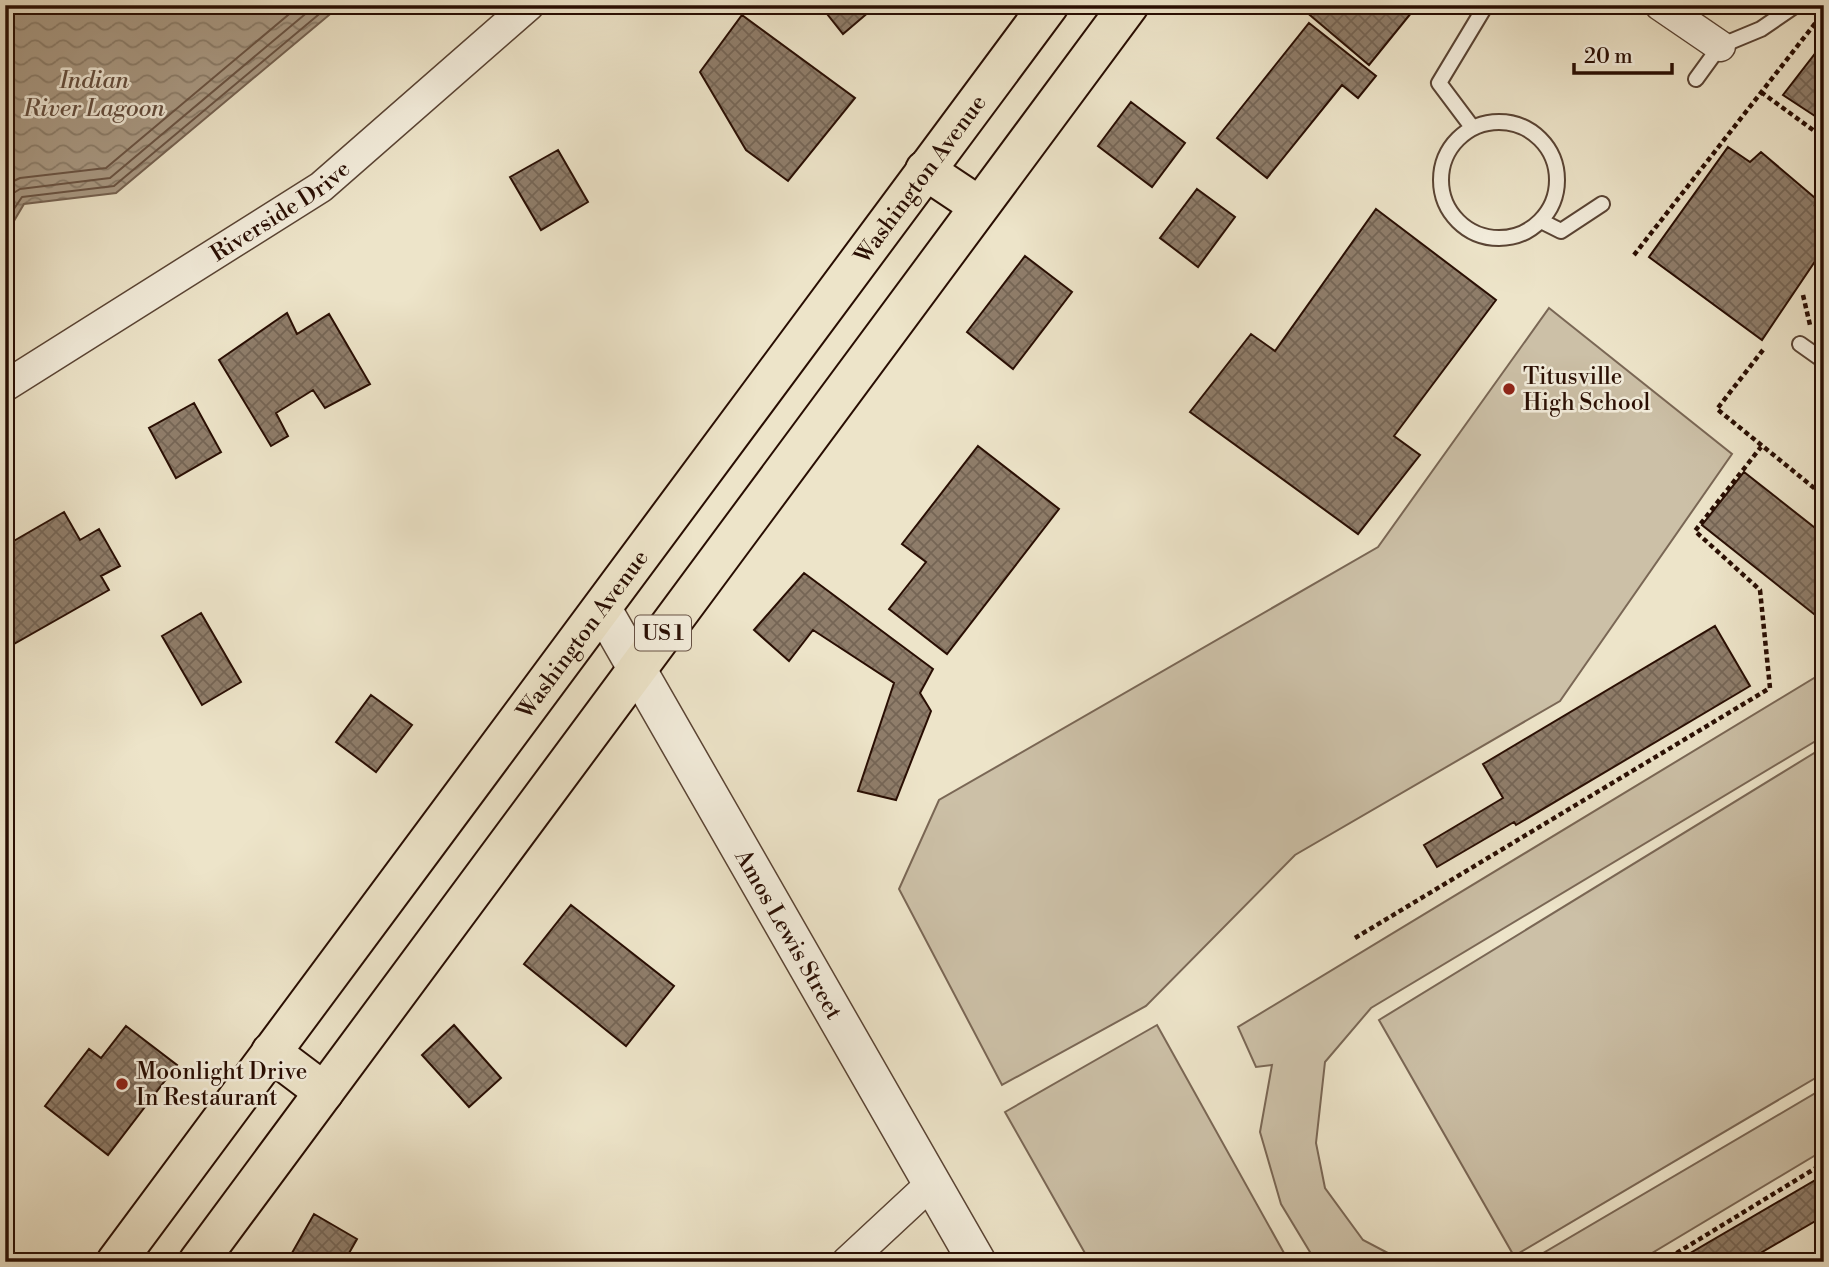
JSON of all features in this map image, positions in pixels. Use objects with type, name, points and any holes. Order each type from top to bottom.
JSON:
[{"type":"main road","name":"Washington Avenue","points":[[116,1262],[1049,5]]},
{"type":"main road","name":"US 1","points":[[198,1262],[1129,5]]},
{"type":"main road","points":[[925,170],[979,206]]},
{"type":"main road","points":[[271,1052],[324,1092]]},
{"type":"street","name":"Riverside Drive","points":[[5,386],[321,187],[529,5]]},
{"type":"street","points":[[1660,5],[1720,46]]},
{"type":"street","name":"Amos Lewis Street","points":[[601,608],[638,667],[977,1262]]},
{"type":"street","points":[[847,1262],[932,1183]]},
{"type":"lane","points":[[1472,127],[1439,83],[1486,5]]},
{"type":"lane","points":[[1696,79],[1720,46],[1761,29],[1796,5]]},
{"type":"lane","points":[[1490,122],[1513,123],[1536,135],[1552,155],[1557,181],[1553,202],[1541,221],[1510,237],[1492,238],[1475,233],[1458,222],[1445,203],[1441,186],[1443,163],[1454,141],[1472,127],[1490,122]]},
{"type":"lane","points":[[1541,221],[1561,231],[1602,204]]},
{"type":"lane","points":[[1800,344],[1824,361]]},
{"type":"path","points":[[1634,255],[1824,12]]},
{"type":"path","points":[[1761,92],[1824,138]]},
{"type":"path","points":[[1763,350],[1717,409],[1760,447],[1824,496]]},
{"type":"path","points":[[1354,938],[1770,688],[1760,590],[1695,531],[1760,447]]},
{"type":"path","points":[[1662,1262],[1824,1163]]},
{"type":"shaded area","points":[[1549,308],[1732,454],[1560,701],[1295,855],[1146,1006],[1002,1085],[899,889],[939,800],[1378,547]]},
{"type":"shaded area","points":[[1824,672],[1824,736],[1371,1008],[1325,1062],[1316,1143],[1325,1188],[1363,1240],[1405,1262],[1316,1262],[1281,1204],[1260,1132],[1272,1065],[1256,1067],[1238,1027]]},
{"type":"shaded area","points":[[1824,747],[1824,1073],[1514,1256],[1379,1020]]},
{"type":"shaded area","points":[[1157,1025],[1289,1262],[1090,1262],[1005,1112]]},
{"type":"shaded area","points":[[1824,1088],[1824,1150],[1637,1262],[1528,1262]]},
{"type":"water","name":"Indian River Lagoon","points":[[5,5],[341,5],[116,193],[24,204],[5,236]]},
{"type":"building","points":[[820,5],[877,5],[843,34]]},
{"type":"building","points":[[1298,5],[1414,5],[1416,7],[1369,65]]},
{"type":"building","points":[[742,15],[855,98],[788,181],[746,150],[700,72]]},
{"type":"building","points":[[1309,23],[1376,76],[1358,98],[1342,85],[1267,178],[1217,138]]},
{"type":"building","points":[[1824,42],[1824,122],[1783,95]]},
{"type":"building","points":[[1131,102],[1185,143],[1152,187],[1098,146]]},
{"type":"building","points":[[1728,147],[1750,162],[1761,152],[1821,203],[1815,206],[1824,214],[1824,248],[1762,340],[1649,257]]},
{"type":"building","points":[[558,150],[588,202],[541,230],[510,177]]},
{"type":"building","points":[[1197,189],[1235,217],[1198,267],[1160,238]]},
{"type":"building","points":[[1376,209],[1496,300],[1394,436],[1420,455],[1358,534],[1190,412],[1251,334],[1275,351]]},
{"type":"building","points":[[1025,256],[1072,292],[1013,369],[967,332]]},
{"type":"building","points":[[287,313],[297,334],[329,314],[370,384],[325,408],[313,390],[276,413],[288,436],[271,446],[219,360]]},
{"type":"building","points":[[194,403],[221,452],[176,478],[149,428]]},
{"type":"building","points":[[978,446],[1059,509],[947,654],[889,609],[926,562],[902,544]]},
{"type":"building","points":[[1744,472],[1824,535],[1824,622],[1702,525]]},
{"type":"building","points":[[64,512],[80,540],[99,529],[120,566],[101,576],[109,590],[5,649],[5,546]]},
{"type":"building","points":[[804,573],[933,669],[920,693],[931,711],[896,800],[858,791],[894,683],[813,630],[789,661],[754,630]]},
{"type":"building","points":[[201,613],[241,682],[202,705],[162,636]]},
{"type":"building","points":[[1715,626],[1750,686],[1516,825],[1514,822],[1437,867],[1424,845],[1503,798],[1483,764]]},
{"type":"building","points":[[371,695],[412,725],[376,772],[336,742]]},
{"type":"building","points":[[571,905],[674,986],[626,1046],[524,964]]},
{"type":"building","points":[[454,1025],[501,1078],[469,1107],[422,1055]]},
{"type":"building","points":[[126,1026],[177,1065],[108,1155],[45,1106],[89,1049],[101,1058]]},
{"type":"building","points":[[1824,1175],[1824,1216],[1745,1262],[1675,1262]]},
{"type":"building","points":[[314,1214],[357,1239],[344,1262],[288,1260]]},
{"type":"place","name":"Titusville High School","points":[[1509,389]]},
{"type":"place","name":"Moonlight Drive In Restaurant","points":[[122,1084]]}]
